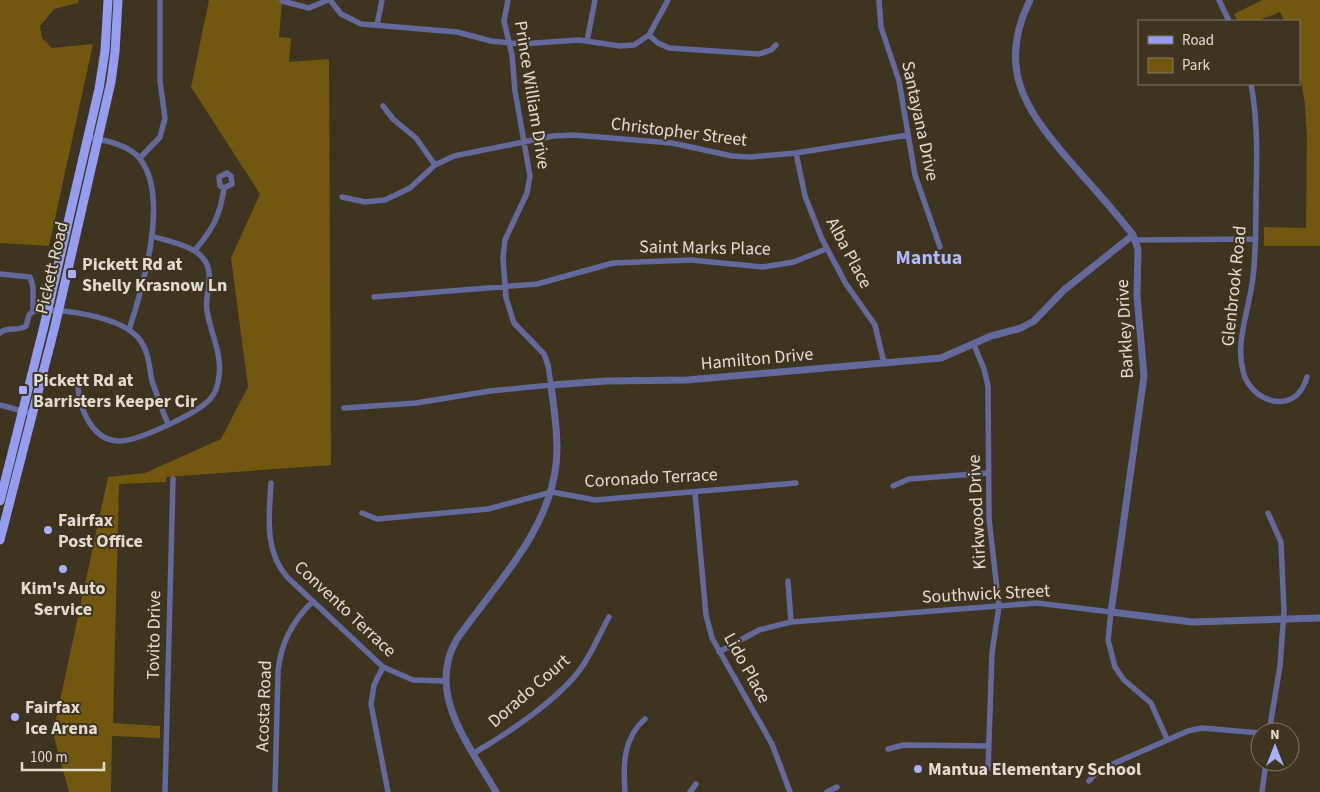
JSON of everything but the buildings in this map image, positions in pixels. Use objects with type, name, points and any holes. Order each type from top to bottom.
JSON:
[{"type":"main road","name":"Pickett Road","points":[[0,501],[3,473],[23,411],[88,137],[106,51],[108,0]]},
{"type":"main road","name":"Pickett Road","points":[[0,540],[59,310],[98,139],[115,52],[118,0]]},
{"type":"street","points":[[140,158],[160,137],[165,118],[159,67],[162,43],[160,0]]},
{"type":"street","points":[[282,2],[309,8],[329,0],[348,20],[361,24],[457,32],[480,39],[510,43],[534,44],[572,40],[614,46],[630,46],[649,35],[668,0]]},
{"type":"street","points":[[377,25],[382,0]]},
{"type":"street","name":"Prince William Drive","points":[[496,792],[450,709],[445,681],[447,666],[454,644],[530,538],[549,493],[557,458],[552,385],[548,365],[544,354],[519,329],[511,316],[505,287],[505,240],[529,184],[530,169],[510,43],[504,21],[508,0]]},
{"type":"street","points":[[587,42],[596,0]]},
{"type":"street","name":"Santayana Drive","points":[[879,0],[882,27],[899,82],[919,192],[940,247]]},
{"type":"street","points":[[1030,0],[1019,27],[1016,44],[1018,79],[1025,102],[1052,140],[1134,238],[1256,239]]},
{"type":"street","points":[[1219,0],[1229,20]]},
{"type":"street","points":[[649,35],[658,43],[669,48],[758,54],[771,50],[776,45]]},
{"type":"street","name":"Glenbrook Road","points":[[1251,85],[1257,146],[1256,239],[1252,293],[1241,348],[1244,376],[1258,394],[1281,401],[1295,397],[1302,390],[1307,377]]},
{"type":"street","points":[[383,106],[393,119],[416,138],[435,165]]},
{"type":"street","name":"Christopher Street","points":[[342,197],[365,202],[390,198],[410,188],[435,165],[459,154],[553,136],[672,143],[739,157],[761,157],[908,135]]},
{"type":"street","points":[[88,137],[128,150],[140,158],[148,172],[155,204],[152,236],[140,296],[129,330]]},
{"type":"street","name":"Alba Place","points":[[796,153],[805,196],[826,249],[846,284],[874,322],[879,334],[884,363]]},
{"type":"street","points":[[195,250],[218,218],[224,188]]},
{"type":"street","points":[[78,388],[80,405],[85,416],[104,436],[117,441],[133,439],[194,412],[211,398],[218,384],[220,359],[206,308],[209,273],[202,258],[195,250],[177,242],[152,236]]},
{"type":"street","name":"Hamilton Drive","points":[[344,408],[416,403],[490,391],[552,385],[606,381],[687,380],[941,358],[1034,321],[1064,290],[1134,238]]},
{"type":"street","name":"Barkley Drive","points":[[1134,238],[1138,249],[1137,296],[1144,376],[1108,640],[1115,667],[1124,680],[1151,703],[1167,738]]},
{"type":"street","name":"Saint Marks Place","points":[[374,297],[537,284],[613,263],[691,260],[763,267],[794,262],[826,249]]},
{"type":"street","points":[[0,274],[30,278],[33,287],[32,311],[26,326],[22,329],[6,329],[0,333]]},
{"type":"street","points":[[32,311],[59,310],[116,323],[129,330],[141,341],[168,424]]},
{"type":"street","name":"Kirkwood Drive","points":[[974,345],[984,369],[988,386],[990,534],[999,606],[992,653],[988,769]]},
{"type":"street","points":[[0,405],[33,414]]},
{"type":"street","points":[[893,486],[909,479],[988,473]]},
{"type":"street","name":"Tovito Drive","points":[[165,792],[173,479]]},
{"type":"street","name":"Convento Terrace","points":[[271,483],[269,526],[273,553],[284,574],[383,667],[414,680],[445,681]]},
{"type":"street","name":"Coronado Terrace","points":[[362,514],[377,519],[488,509],[549,493],[561,493],[595,500],[796,483]]},
{"type":"street","name":"Lido Place","points":[[695,493],[706,615],[712,638],[772,744],[790,792]]},
{"type":"street","points":[[1268,513],[1281,542],[1284,619],[1280,666],[1270,722]]},
{"type":"street","points":[[788,580],[791,622]]},
{"type":"street","name":"Acosta Road","points":[[276,792],[279,662],[287,635],[312,602]]},
{"type":"street","name":"Southwick Street","points":[[719,652],[760,630],[791,622],[999,606],[1048,604],[1192,622],[1320,618]]},
{"type":"street","name":"Dorado Court","points":[[474,753],[509,732],[572,679],[585,663],[609,617]]},
{"type":"street","points":[[383,667],[374,685],[371,704],[388,792]]},
{"type":"street","points":[[625,792],[626,750],[634,730],[645,719]]},
{"type":"street","points":[[1089,780],[1099,770],[1167,738],[1202,728],[1250,732]]},
{"type":"street","points":[[888,749],[904,745],[989,746]]},
{"type":"street","points":[[1262,792],[1265,772]]},
{"type":"street","points":[[690,792],[696,784]]},
{"type":"street","points":[[827,792],[837,786]]},
{"type":"green space","points":[[0,0],[79,0],[78,3],[54,9],[40,26],[42,38],[52,48],[93,44],[49,246],[0,243]]},
{"type":"green space","points":[[209,0],[282,0],[279,37],[291,38],[289,62],[329,59],[331,465],[166,477],[166,482],[119,484],[113,723],[160,726],[160,738],[112,736],[111,792],[69,792],[53,733],[108,477],[145,473],[221,439],[248,387],[231,258],[260,194],[191,87]]},
{"type":"green space","points":[[1262,0],[1320,0],[1320,246],[1264,246],[1264,227],[1306,228],[1307,138],[1305,104],[1300,76],[1300,20],[1284,20],[1280,12],[1260,20],[1237,20],[1234,14]]},
{"type":"place","name":"Pickett Rd at Shelly Krasnow Ln","points":[[72,274]]},
{"type":"place","name":"Pickett Rd at Barristers Keeper Cir","points":[[23,390]]},
{"type":"place","name":"Fairfax Post Office","points":[[48,530]]},
{"type":"place","name":"Kim's Auto Service","points":[[63,569]]},
{"type":"place","name":"Fairfax Ice Arena","points":[[15,717]]},
{"type":"place","name":"Mantua Elementary School","points":[[918,769]]},
{"type":"district","name":"Mantua","points":[[929,258]]}]
